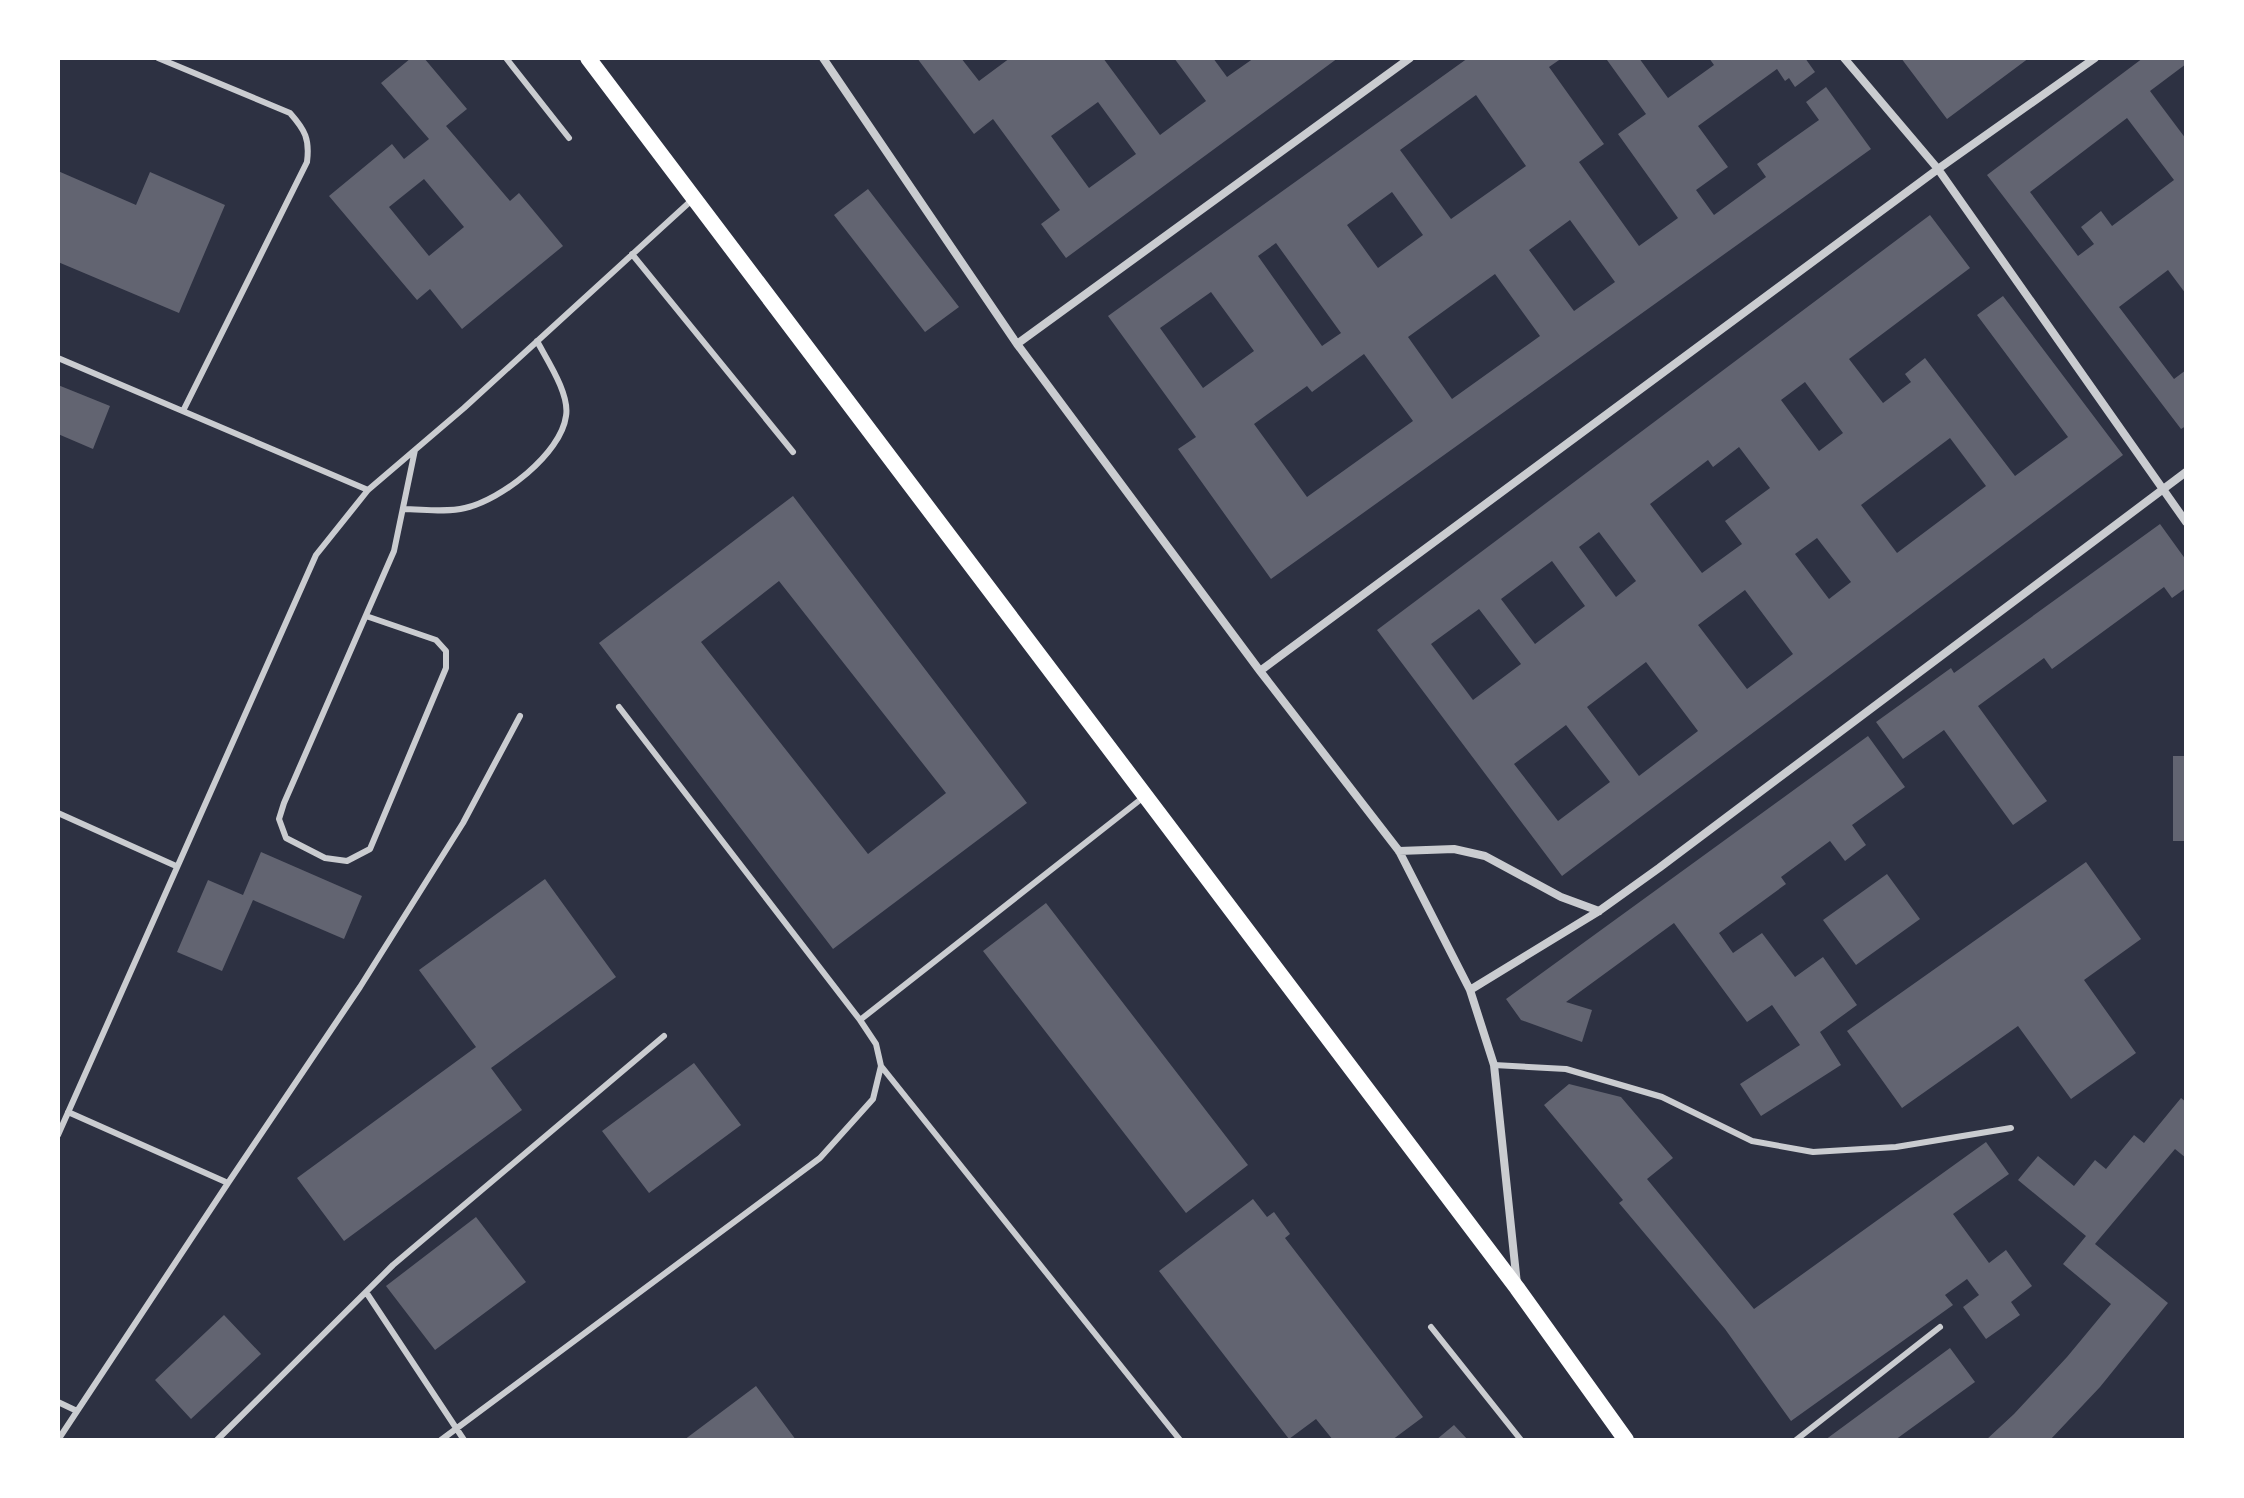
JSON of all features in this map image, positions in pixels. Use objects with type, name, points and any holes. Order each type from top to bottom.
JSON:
[{"type":"main road","points":[[588,58],[1517,1288],[1626,1440]]},
{"type":"street","points":[[823,58],[1017,344],[1260,671],[1399,851],[1470,990],[1494,1065],[1517,1288]]},
{"type":"street","points":[[1017,344],[1410,58]]},
{"type":"street","points":[[1844,58],[1938,169],[2186,522]]},
{"type":"street","points":[[1260,671],[1938,169],[2095,58]]},
{"type":"street","points":[[1470,990],[1599,911],[2186,472]]},
{"type":"street","points":[[1399,851],[1454,849],[1485,856],[1561,897],[1599,911]]},
{"type":"lane","points":[[158,58],[290,113],[305,130],[310,144],[307,162],[183,411]]},
{"type":"lane","points":[[506,58],[569,138]]},
{"type":"lane","points":[[58,1135],[316,555],[368,490],[693,199]]},
{"type":"lane","points":[[632,254],[793,452]]},
{"type":"lane","points":[[403,509],[465,508],[511,488],[554,446],[567,414],[560,385],[537,341]]},
{"type":"lane","points":[[58,358],[368,490]]},
{"type":"lane","points":[[366,616],[436,640],[446,651],[446,668],[370,849],[347,861],[325,858],[286,838],[279,819],[284,803],[394,551],[415,450]]},
{"type":"lane","points":[[619,707],[860,1020],[876,1044],[881,1066],[1180,1440]]},
{"type":"lane","points":[[58,1440],[360,987],[455,835],[520,716]]},
{"type":"lane","points":[[860,1020],[1145,796]]},
{"type":"lane","points":[[58,813],[176,866]]},
{"type":"lane","points":[[217,1440],[393,1265],[664,1036]]},
{"type":"lane","points":[[1494,1065],[1566,1069],[1662,1097],[1752,1141],[1813,1152],[1896,1147],[2011,1128]]},
{"type":"lane","points":[[441,1440],[820,1158],[873,1099],[881,1066]]},
{"type":"lane","points":[[68,1112],[228,1183]]},
{"type":"lane","points":[[366,1292],[464,1440]]},
{"type":"lane","points":[[1431,1327],[1521,1440]]},
{"type":"lane","points":[[1796,1440],[1940,1327]]},
{"type":"lane","points":[[58,1402],[77,1411]]},
{"type":"building","points":[[411,58],[424,58],[467,109],[446,126],[510,201],[519,193],[563,246],[462,329],[430,289],[417,300],[329,196],[392,144],[404,159],[429,139],[381,83]],"holes":[[[424,179],[464,227],[429,256],[389,207]]]},
{"type":"building","points":[[917,58],[961,58],[979,81],[1010,58],[1103,58],[1160,135],[1206,101],[1174,58],[1213,58],[1227,77],[1254,58],[1338,58],[1066,258],[1041,224],[1060,210],[993,119],[974,134]],"holes":[[[1098,102],[1136,154],[1089,188],[1051,136]]]},
{"type":"building","points":[[1468,58],[1562,58],[1549,67],[1604,144],[1579,162],[1639,246],[1678,218],[1618,134],[1646,114],[1607,60],[1609,58],[1639,58],[1668,98],[1714,65],[1709,58],[1805,58],[1815,72],[1795,87],[1789,78],[1785,81],[1777,69],[1698,126],[1728,167],[1696,190],[1714,215],[1766,177],[1757,164],[1819,120],[1806,102],[1826,87],[1871,149],[1271,579],[1178,449],[1196,437],[1108,316]],"holes":[[[1476,95],[1526,166],[1451,219],[1400,150]],[[1392,192],[1423,235],[1378,268],[1347,225]],[[1570,220],[1615,282],[1574,311],[1529,250]],[[1276,243],[1341,333],[1322,346],[1258,256]],[[1495,274],[1540,336],[1452,399],[1408,337]],[[1211,292],[1254,351],[1203,388],[1160,328]],[[1364,354],[1413,421],[1307,497],[1254,424],[1307,386],[1312,392]]]},
{"type":"building","points":[[1901,58],[2029,58],[1947,119]]},
{"type":"building","points":[[2143,58],[2186,58],[2186,64],[2150,91],[2186,139],[2186,294],[2168,270],[2119,307],[2174,379],[2186,370],[2186,426],[2181,429],[1987,175]],"holes":[[[2127,118],[2174,180],[2112,226],[2101,211],[2081,227],[2094,244],[2078,256],[2030,192]]]},
{"type":"building","points":[[58,171],[136,205],[150,172],[225,205],[179,313],[58,262]]},
{"type":"building","points":[[868,189],[959,307],[925,332],[834,215]]},
{"type":"building","points":[[1930,215],[1970,268],[1849,359],[1883,403],[1911,382],[1905,374],[1925,358],[2015,476],[2068,437],[1977,315],[2003,296],[2123,455],[1562,876],[1377,630]],"holes":[[[1805,382],[1843,433],[1819,451],[1781,400]],[[1950,438],[1986,486],[1897,553],[1861,505]],[[1739,447],[1770,488],[1725,521],[1742,544],[1702,573],[1650,504],[1708,460],[1713,467]],[[1599,532],[1636,581],[1616,597],[1579,547]],[[1817,538],[1851,582],[1829,599],[1795,554]],[[1552,561],[1585,606],[1535,644],[1501,599]],[[1745,590],[1793,654],[1747,689],[1698,625]],[[1479,609],[1521,664],[1473,700],[1431,644]],[[1646,662],[1698,731],[1639,776],[1587,707]],[[1566,725],[1610,782],[1558,821],[1514,764]]]},
{"type":"building","points":[[58,385],[110,406],[93,449],[58,434]]},
{"type":"building","points":[[793,496],[1027,803],[833,949],[599,643]],"holes":[[[779,581],[946,793],[868,854],[701,642]]]},
{"type":"building","points":[[2160,524],[2186,560],[2186,588],[2172,598],[2164,587],[2052,669],[2044,658],[1978,706],[2047,801],[2013,825],[1944,730],[1903,759],[1876,722],[1951,668],[1954,673]]},
{"type":"building","points":[[1868,736],[1905,787],[1852,825],[1866,845],[1845,861],[1830,841],[1781,877],[1786,884],[1719,933],[1733,953],[1762,933],[1795,977],[1823,957],[1857,1005],[1820,1032],[1841,1065],[1761,1116],[1740,1084],[1800,1045],[1772,1005],[1747,1022],[1674,923],[1566,1002],[1592,1010],[1582,1042],[1521,1020],[1506,999]]},
{"type":"building","points":[[2173,756],[2186,756],[2186,841],[2173,841]]},
{"type":"building","points":[[261,852],[362,896],[344,939],[253,900],[222,971],[177,952],[208,880],[243,895]]},
{"type":"building","points":[[2086,862],[2141,939],[2084,980],[2136,1053],[2071,1099],[2018,1026],[1902,1108],[1847,1031]]},
{"type":"building","points":[[1887,874],[1920,919],[1856,965],[1823,920]]},
{"type":"building","points":[[545,879],[616,977],[491,1068],[522,1110],[344,1241],[297,1178],[476,1047],[419,970]]},
{"type":"building","points":[[1046,903],[1248,1165],[1186,1213],[983,951]]},
{"type":"building","points":[[694,1063],[741,1125],[649,1193],[602,1131]]},
{"type":"building","points":[[1569,1084],[1621,1097],[1673,1158],[1647,1179],[1754,1309],[1986,1142],[2009,1174],[1953,1214],[1989,1263],[2006,1250],[2032,1286],[2011,1302],[2020,1315],[1986,1339],[1963,1307],[1979,1295],[1967,1279],[1945,1295],[1953,1305],[1791,1421],[1725,1329],[1619,1203],[1623,1200],[1544,1105]]},
{"type":"building","points":[[2181,1098],[2186,1102],[2186,1158],[2175,1149],[2095,1244],[2168,1303],[2100,1387],[2050,1440],[1986,1440],[2067,1357],[2111,1304],[2063,1264],[2086,1236],[2018,1180],[2038,1156],[2074,1186],[2095,1160],[2106,1169],[2134,1135],[2144,1143]]},
{"type":"building","points":[[1253,1199],[1267,1217],[1274,1212],[1290,1234],[1285,1238],[1423,1417],[1392,1440],[1333,1440],[1316,1419],[1289,1439],[1159,1271]]},
{"type":"building","points":[[476,1217],[526,1282],[435,1350],[386,1286]]},
{"type":"building","points":[[224,1315],[261,1354],[191,1419],[155,1380]]},
{"type":"building","points":[[1950,1348],[1975,1382],[1895,1440],[1825,1440]]},
{"type":"building","points":[[756,1386],[796,1440],[684,1440]]},
{"type":"building","points":[[1454,1425],[1468,1440],[1436,1440]]}]
